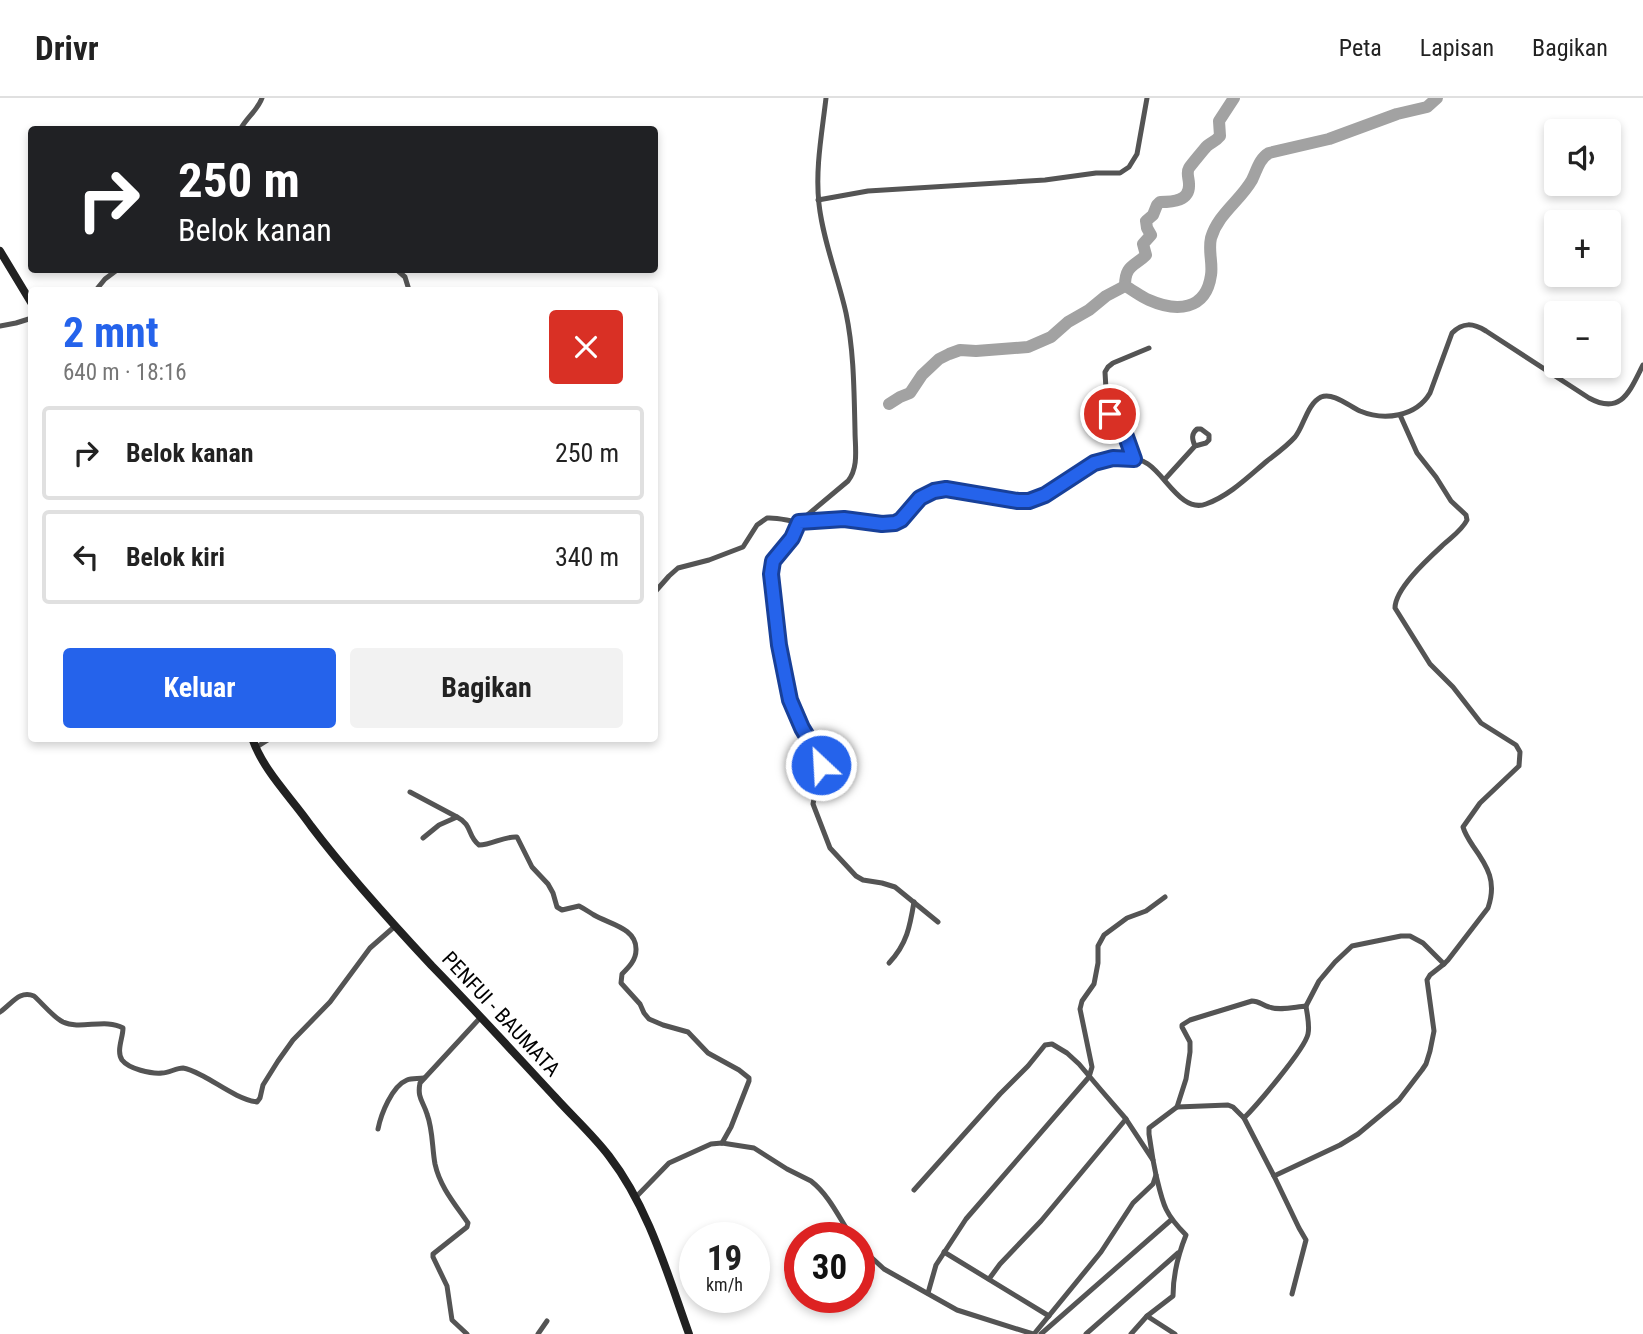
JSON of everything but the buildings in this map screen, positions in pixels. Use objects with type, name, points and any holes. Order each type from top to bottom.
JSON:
[{"type":"street","points":[[242,126],[262,98]]},
{"type":"street","points":[[826,98],[818,167],[818,200],[820,218],[848,327],[855,414],[855,464],[848,481],[799,522],[792,538],[773,561],[771,574],[779,645],[790,700],[821,761],[813,797],[814,807],[830,848],[856,876],[900,890],[938,922]]},
{"type":"street","points":[[818,200],[868,191],[1120,173],[1129,167],[1137,154],[1147,98]]},
{"type":"street","points":[[0,251],[28,297]]},
{"type":"street","points":[[98,287],[113,273]]},
{"type":"street","points":[[0,326],[28,319]]},
{"type":"street","points":[[658,588],[678,568],[743,547],[763,519],[771,517],[799,522],[844,519],[895,523],[901,520],[920,498],[946,489],[1029,501],[1045,495],[1094,463],[1113,458],[1134,459],[1148,464],[1186,502],[1200,506],[1236,486],[1294,438],[1313,405],[1324,396],[1357,410],[1385,416],[1400,415],[1417,408],[1432,388],[1450,337],[1465,325],[1473,325],[1486,331],[1594,401],[1605,404],[1622,400],[1643,365]]},
{"type":"street","points":[[1134,459],[1124,431],[1108,411],[1105,372],[1113,363],[1149,348]]},
{"type":"street","points":[[1274,1175],[1340,1145],[1359,1133],[1399,1100],[1426,1064],[1434,1031],[1427,980],[1444,964],[1488,908],[1491,899],[1488,867],[1466,836],[1463,827],[1480,803],[1519,767],[1520,752],[1515,743],[1481,723],[1453,687],[1430,664],[1395,608],[1397,597],[1416,572],[1459,532],[1467,520],[1417,453],[1400,415]]},
{"type":"street","points":[[1165,479],[1195,446]]},
{"type":"street","name":"PENFUI - BAUMATA","points":[[254,743],[264,763],[322,841],[394,927],[609,1157],[635,1198],[660,1250],[688,1334]]},
{"type":"street","points":[[410,792],[465,821],[473,840],[479,845],[517,837],[532,867],[548,884],[557,907],[562,909],[579,906],[632,936],[636,944],[635,957],[622,974],[621,983],[640,1004],[644,1013],[654,1022],[688,1032],[708,1053],[748,1076],[748,1084],[722,1143]]},
{"type":"street","points":[[423,838],[439,825],[457,817]]},
{"type":"street","points":[[928,1293],[936,1265],[966,1219],[1089,1077],[1092,1067],[1080,1009],[1082,1001],[1094,984],[1100,942],[1109,930],[1132,915],[1146,911],[1165,897]]},
{"type":"street","points":[[890,963],[906,939],[914,902]]},
{"type":"street","points":[[0,1012],[20,995],[30,994],[65,1023],[121,1026],[123,1031],[120,1054],[127,1064],[161,1073],[188,1070],[257,1102],[263,1085],[293,1040],[330,1002],[370,948],[394,927]]},
{"type":"street","points":[[1244,1118],[1304,1042],[1309,1031],[1306,1006],[1319,981],[1352,946],[1410,936],[1423,943],[1444,964]]},
{"type":"street","points":[[1177,1107],[1191,1052],[1190,1042],[1181,1027],[1184,1023],[1257,1000],[1277,1009],[1306,1006]]},
{"type":"street","points":[[467,1334],[452,1320],[447,1286],[433,1254],[468,1224],[443,1187],[435,1165],[428,1115],[420,1100],[419,1090],[424,1078],[480,1018]]},
{"type":"street","points":[[914,1190],[1045,1045],[1052,1044],[1079,1064],[1126,1119],[1153,1160]]},
{"type":"street","points":[[378,1129],[382,1113],[402,1082],[424,1078]]},
{"type":"street","points":[[1131,1334],[1147,1316],[1173,1296],[1179,1253],[1186,1235],[1171,1220],[1164,1206],[1149,1134],[1150,1128],[1177,1107],[1228,1105],[1244,1118],[1306,1240],[1292,1294]]},
{"type":"street","points":[[989,1279],[1126,1119]]},
{"type":"street","points":[[635,1198],[669,1163],[711,1144],[722,1143],[754,1148],[811,1181],[824,1192],[843,1222]]},
{"type":"street","points":[[875,1261],[884,1269],[968,1314],[1034,1334],[1101,1252],[1133,1203],[1153,1184],[1156,1175]]},
{"type":"street","points":[[1041,1334],[1171,1220]]},
{"type":"street","points":[[944,1252],[1049,1316]]},
{"type":"street","points":[[1086,1334],[1179,1253]]},
{"type":"street","points":[[1147,1316],[1175,1334]]},
{"type":"street","points":[[538,1334],[547,1321]]},
{"type":"waterway","points":[[1125,286],[1128,270],[1146,255],[1143,244],[1151,235],[1146,221],[1160,202],[1175,201],[1187,194],[1189,168],[1207,146],[1220,136],[1219,121],[1234,98]]},
{"type":"waterway","points":[[889,404],[910,393],[922,375],[939,359],[960,350],[1028,347],[1051,337],[1068,322],[1125,286],[1159,304],[1179,307],[1196,302],[1203,296],[1211,275],[1210,243],[1214,229],[1247,188],[1266,155],[1329,139],[1397,114],[1427,107],[1437,98]]},
{"type":"route","points":[[821,765],[820,758],[802,728],[790,700],[782,665],[771,574],[773,561],[792,538],[799,522],[854,519],[891,524],[901,520],[910,508],[929,492],[946,489],[1018,501],[1034,500],[1094,463],[1113,458],[1134,459],[1128,438],[1110,414]]}]
